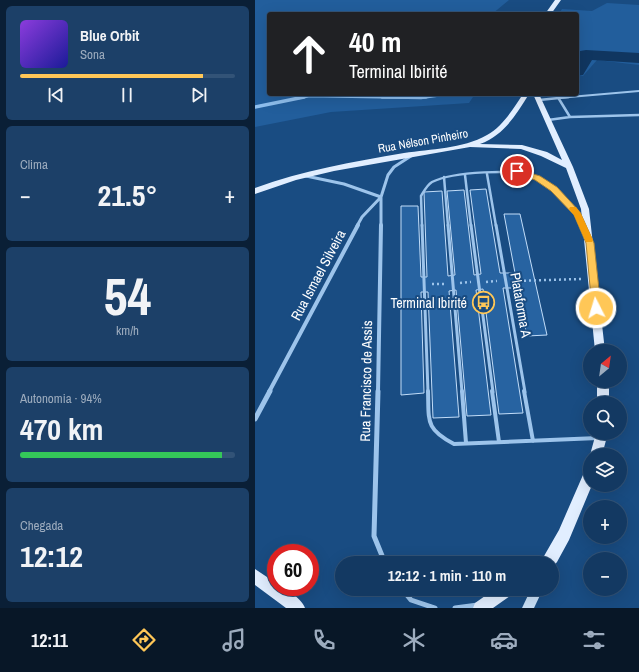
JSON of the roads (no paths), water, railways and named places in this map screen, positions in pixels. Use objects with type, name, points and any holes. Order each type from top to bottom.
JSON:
[{"type":"main road","points":[[549,12],[558,0]]},
{"type":"main road","name":"Rua Nélson Pinheiro","points":[[255,191],[303,176],[415,154],[469,146],[490,137],[513,114],[525,96]]},
{"type":"main road","points":[[537,97],[569,167],[585,209],[590,243],[599,344]]},
{"type":"main road","points":[[469,146],[522,147],[544,154],[569,167]]},
{"type":"main road","points":[[553,556],[583,492]]},
{"type":"main road","points":[[255,576],[298,608]]},
{"type":"main road","points":[[482,606],[497,596]]},
{"type":"main road","points":[[528,608],[534,596]]},
{"type":"street","name":"Rua Ismael Silveira","points":[[255,419],[362,217],[381,197],[391,171],[403,161],[415,154]]},
{"type":"street","name":"Rua Nélson Pinheiro","points":[[303,176],[344,184],[381,197]]},
{"type":"street","name":"Rua Francisco de Assis","points":[[381,197],[374,536],[382,556]]},
{"type":"street","points":[[408,596],[411,600],[435,608]]},
{"type":"street","points":[[455,608],[482,606]]},
{"type":"lane","points":[[537,97],[559,99],[639,91]]},
{"type":"lane","points":[[559,99],[570,117]]},
{"type":"lane","points":[[548,120],[570,117],[639,115]]},
{"type":"lane","points":[[583,437],[454,444],[439,436],[429,423],[421,196],[425,188],[432,182],[444,177],[517,171],[543,182],[554,189],[577,214],[590,243]]},
{"type":"lane","name":"Plataforma A","points":[[487,174],[533,440]]},
{"type":"lane","points":[[465,175],[499,442]]},
{"type":"lane","points":[[444,177],[466,443]]},
{"type":"waterway","points":[[579,67],[586,55],[639,58]]},
{"type":"waterway","points":[[300,98],[310,96]]},
{"type":"waterway","points":[[310,96],[421,98],[435,96]]},
{"type":"waterway","points":[[300,98],[304,97]]},
{"type":"waterway","points":[[382,97],[426,97]]},
{"type":"waterway","points":[[255,107],[300,98]]},
{"type":"place","name":"Terminal Ibirité","points":[[483,303]]}]
